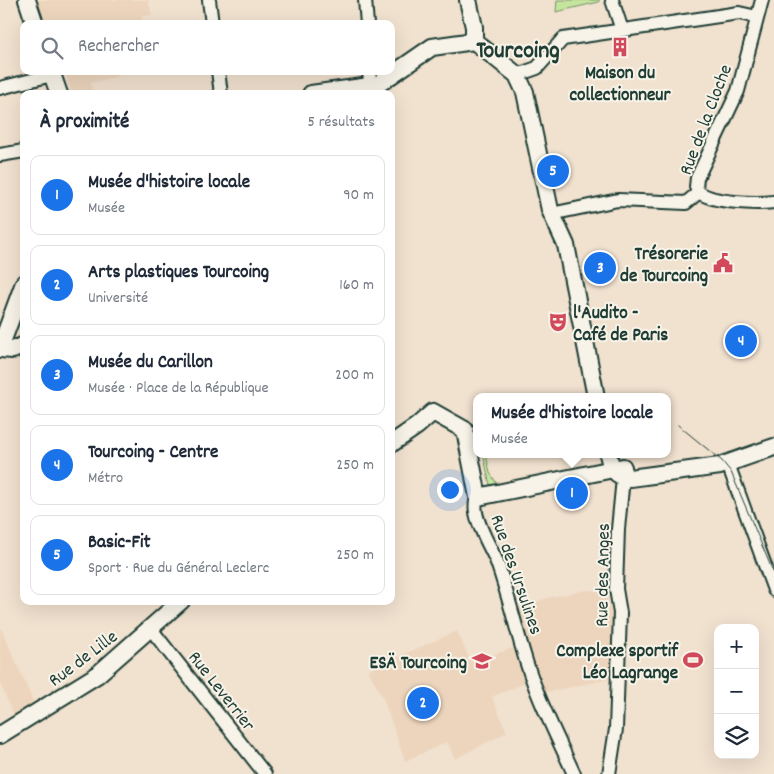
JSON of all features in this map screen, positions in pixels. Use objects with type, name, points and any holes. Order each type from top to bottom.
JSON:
[{"type":"main road","points":[[27,0],[34,20]]},
{"type":"main road","points":[[468,0],[474,28],[474,41]]},
{"type":"main road","points":[[395,74],[432,48],[474,41],[517,76],[525,92],[551,214],[565,241],[595,393]]},
{"type":"main road","points":[[53,75],[58,90]]},
{"type":"main road","points":[[335,90],[387,80],[394,75]]},
{"type":"main road","points":[[20,294],[0,348],[14,350],[20,346]]},
{"type":"main road","points":[[582,320],[601,370],[606,393]]},
{"type":"main road","points":[[395,441],[433,412],[471,429],[473,449]]},
{"type":"main road","points":[[474,458],[478,498],[621,466],[728,464],[774,447]]},
{"type":"main road","name":"Rue de Lille","points":[[0,735],[91,680],[177,605]]},
{"type":"street","points":[[209,0],[212,20]]},
{"type":"street","points":[[365,0],[367,20]]},
{"type":"street","points":[[612,0],[622,30]]},
{"type":"street","name":"Rue de la Cloche","points":[[699,192],[696,187],[697,178],[738,90],[762,0]]},
{"type":"street","points":[[517,76],[537,68],[563,39],[739,13],[757,17]]},
{"type":"street","points":[[0,88],[45,75]]},
{"type":"street","points":[[219,75],[220,90]]},
{"type":"street","points":[[0,155],[20,152]]},
{"type":"street","points":[[551,214],[618,200],[686,203],[699,192],[717,200],[751,204],[774,202]]},
{"type":"street","points":[[728,464],[774,590]]},
{"type":"street","name":"Rue des Anges","points":[[609,774],[616,729],[620,612],[616,589],[621,466]]},
{"type":"street","name":"Rue des Ursulines","points":[[478,498],[475,510],[488,547],[497,562],[523,652],[539,696],[574,774]]},
{"type":"street","name":"Rue Leverrier","points":[[151,629],[265,774]]},
{"type":"shaded area","points":[[36,0],[148,0],[152,15],[142,16],[142,20],[40,20]]},
{"type":"shaded area","points":[[66,75],[118,75],[91,83],[91,90],[71,90]]},
{"type":"shaded area","points":[[586,590],[608,592],[607,607],[615,606],[610,679],[543,693],[515,609],[547,598]]},
{"type":"shaded area","points":[[0,626],[35,705],[14,716],[0,683]]},
{"type":"shaded area","points":[[457,631],[471,662],[516,647],[529,681],[492,697],[507,732],[455,759],[447,742],[405,761],[383,698],[368,670]]},
{"type":"green space","points":[[557,0],[599,0],[599,2],[556,12]]},
{"type":"green space","points":[[484,458],[487,458],[490,473],[497,484],[490,485]]},
{"type":"tram line","points":[[678,425],[722,461],[731,472],[774,574]]},
{"type":"place","name":"Maison du collectionneur","points":[[620,47]]},
{"type":"place","name":"Basic-Fit","points":[[553,171]]},
{"type":"place","name":"Trésorerie de Tourcoing","points":[[723,263]]},
{"type":"place","name":"Musée du Carillon","points":[[600,268]]},
{"type":"place","name":"l'Audito - Café de Paris","points":[[558,322]]},
{"type":"place","name":"Tourcoing - Centre","points":[[741,341]]},
{"type":"place","name":"Musée d'histoire locale","points":[[572,493]]},
{"type":"place","name":"Complexe sportif Léo Lagrange","points":[[693,660]]},
{"type":"place","name":"ESÄ Tourcoing","points":[[482,661]]},
{"type":"place","name":"Arts plastiques Tourcoing","points":[[423,703]]},
{"type":"district","name":"Tourcoing","points":[[518,49]]}]
